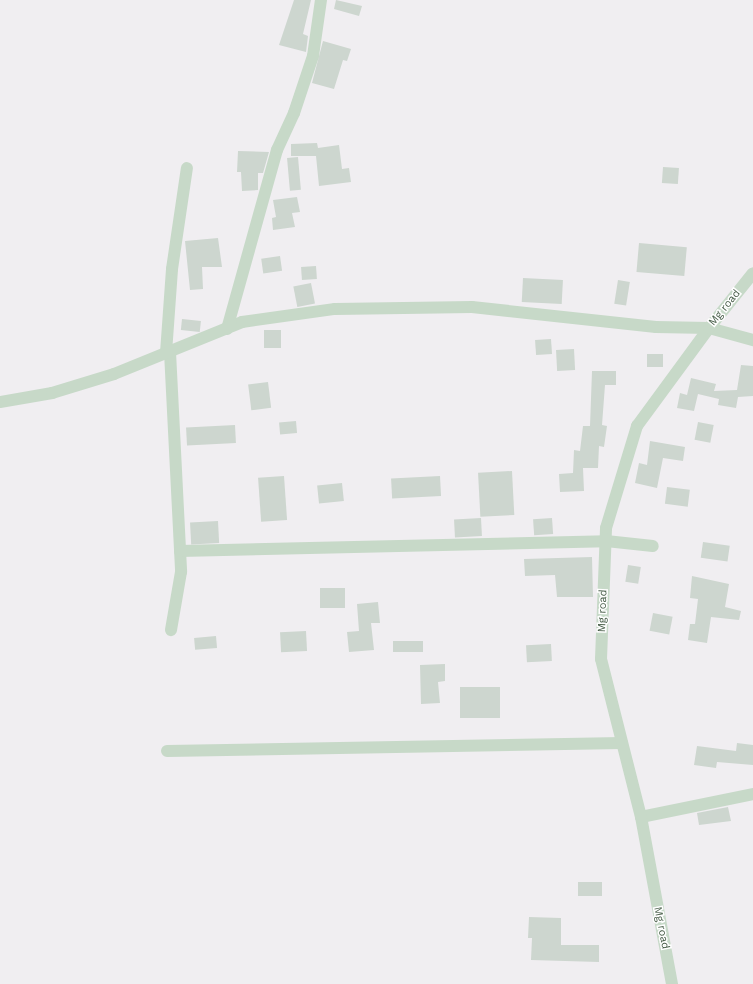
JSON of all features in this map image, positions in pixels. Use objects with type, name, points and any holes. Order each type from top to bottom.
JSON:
[{"type":"street","points":[[227,329],[277,150],[294,113],[313,56],[321,0]]},
{"type":"street","points":[[172,630],[181,572],[168,352],[172,269],[187,168]]},
{"type":"street","name":"Mg road","points":[[672,984],[641,817],[601,659],[606,528],[637,426],[708,328],[751,278]]},
{"type":"street","points":[[0,402],[52,393],[114,374],[242,322],[284,314],[335,309],[472,307],[656,327],[708,328],[753,340]]},
{"type":"street","points":[[180,551],[606,540],[653,546]]},
{"type":"street","points":[[167,750],[622,744]]},
{"type":"street","points":[[641,817],[753,794]]},
{"type":"building","points":[[294,0],[311,0],[303,34],[308,36],[306,52],[279,45]]},
{"type":"building","points":[[336,0],[362,6],[359,16],[334,9]]},
{"type":"building","points":[[323,41],[351,49],[347,61],[343,60],[334,89],[312,83]]},
{"type":"building","points":[[317,143],[318,148],[339,145],[342,169],[349,168],[351,182],[319,186],[316,156],[291,156],[291,144]]},
{"type":"building","points":[[238,151],[269,152],[263,173],[258,173],[258,190],[242,191],[241,172],[237,172]]},
{"type":"building","points":[[298,157],[301,190],[290,191],[287,158]]},
{"type":"building","points":[[663,167],[679,168],[678,184],[662,183]]},
{"type":"building","points":[[297,197],[300,212],[292,213],[295,227],[273,230],[272,218],[276,217],[273,200]]},
{"type":"building","points":[[218,238],[222,267],[202,267],[203,289],[190,290],[185,241]]},
{"type":"building","points":[[639,243],[687,247],[684,276],[636,272]]},
{"type":"building","points":[[280,256],[282,271],[263,273],[261,259]]},
{"type":"building","points":[[316,266],[317,279],[302,280],[301,267]]},
{"type":"building","points":[[523,278],[563,280],[562,304],[522,302]]},
{"type":"building","points":[[618,280],[630,282],[626,306],[614,304]]},
{"type":"building","points":[[311,283],[315,304],[297,307],[293,286]]},
{"type":"building","points":[[182,319],[201,321],[200,332],[181,330]]},
{"type":"building","points":[[264,330],[281,330],[281,348],[264,348]]},
{"type":"building","points":[[551,339],[552,354],[536,355],[535,340]]},
{"type":"building","points":[[574,349],[575,370],[557,371],[556,350]]},
{"type":"building","points":[[647,354],[663,354],[663,367],[647,367]]},
{"type":"building","points":[[741,365],[753,366],[753,396],[738,397],[736,408],[718,405],[719,399],[698,394],[694,411],[677,408],[680,393],[687,395],[691,378],[716,384],[714,391],[737,390]]},
{"type":"building","points":[[592,371],[616,371],[616,385],[605,385],[602,425],[607,426],[604,447],[599,446],[598,468],[583,468],[584,491],[560,492],[559,474],[573,473],[574,450],[580,451],[583,426],[590,426]]},
{"type":"building","points":[[268,382],[271,408],[251,410],[248,384]]},
{"type":"building","points":[[296,421],[297,433],[280,434],[279,422]]},
{"type":"building","points":[[698,422],[714,425],[710,443],[695,440]]},
{"type":"building","points":[[235,425],[236,443],[187,446],[186,428]]},
{"type":"building","points":[[650,441],[685,447],[683,461],[663,458],[657,488],[635,483],[639,463],[647,465]]},
{"type":"building","points":[[512,471],[514,515],[480,517],[478,473]]},
{"type":"building","points":[[284,476],[287,520],[261,522],[258,478]]},
{"type":"building","points":[[440,476],[441,496],[392,499],[391,479]]},
{"type":"building","points":[[342,483],[344,501],[319,504],[317,486]]},
{"type":"building","points":[[667,487],[690,490],[688,507],[665,504]]},
{"type":"building","points":[[481,518],[482,536],[455,537],[454,519]]},
{"type":"building","points":[[552,518],[553,534],[534,535],[533,519]]},
{"type":"building","points":[[218,521],[219,543],[191,544],[190,522]]},
{"type":"building","points":[[703,542],[730,546],[728,562],[701,558]]},
{"type":"building","points":[[592,557],[593,597],[557,597],[555,575],[525,576],[524,559]]},
{"type":"building","points":[[628,565],[641,567],[638,584],[625,582]]},
{"type":"building","points":[[692,576],[729,584],[725,607],[741,611],[739,620],[711,617],[707,643],[688,640],[690,624],[695,624],[698,599],[690,598]]},
{"type":"building","points":[[320,588],[345,588],[345,608],[320,608]]},
{"type":"building","points":[[378,602],[380,623],[371,623],[374,650],[349,652],[347,632],[359,631],[357,604]]},
{"type":"building","points":[[653,613],[673,617],[669,634],[650,631]]},
{"type":"building","points":[[306,631],[307,651],[281,652],[280,632]]},
{"type":"building","points":[[216,636],[217,648],[195,650],[194,638]]},
{"type":"building","points":[[393,641],[423,641],[423,652],[393,652]]},
{"type":"building","points":[[551,644],[552,661],[527,662],[526,645]]},
{"type":"building","points":[[445,664],[445,681],[438,682],[440,703],[421,704],[420,665]]},
{"type":"building","points":[[460,687],[500,687],[500,718],[460,718]]},
{"type":"building","points":[[737,743],[753,745],[753,765],[717,762],[716,768],[694,765],[697,746],[736,751]]},
{"type":"building","points":[[728,807],[731,821],[699,825],[697,813]]},
{"type":"building","points":[[578,882],[602,882],[602,896],[578,896]]},
{"type":"building","points":[[529,917],[561,918],[561,945],[599,945],[599,962],[531,960],[532,938],[528,938]]}]
